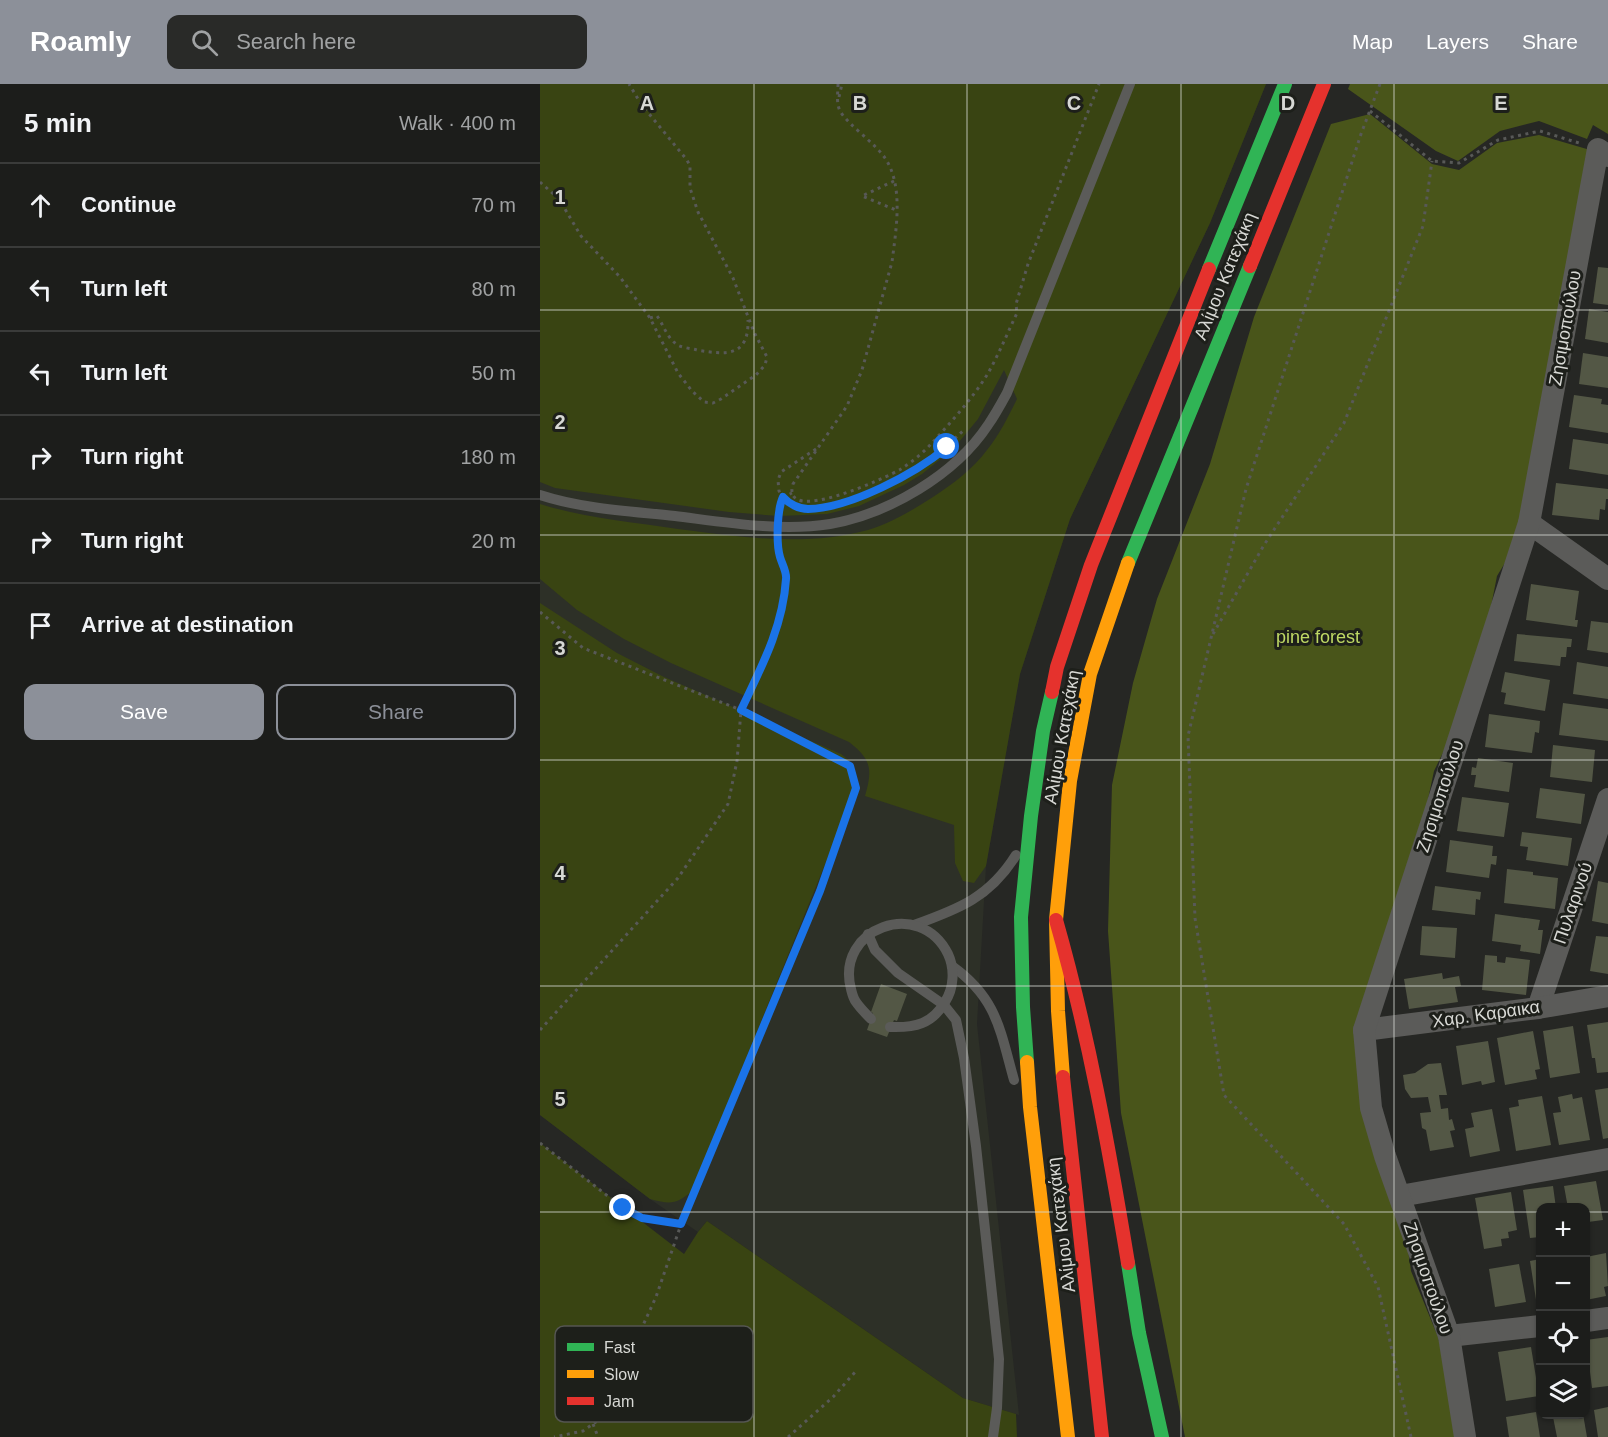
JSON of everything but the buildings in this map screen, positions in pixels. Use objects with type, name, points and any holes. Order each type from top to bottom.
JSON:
[{"type":"main road","name":"Αλίμου Κατεχάκη","points":[[1068,1437],[1026,1055],[1022,965],[1022,917],[1031,816],[1049,697],[1076,606],[1155,403],[1285,84]]},
{"type":"main road","name":"Αλίμου Κατεχάκη","points":[[1102,1437],[1065,1104],[1058,1011],[1056,920],[1070,781],[1090,674],[1131,556],[1324,84]]},
{"type":"main road","points":[[1056,920],[1074,982],[1114,1180],[1139,1333],[1162,1437]]},
{"type":"street","name":"Ζησιμοπούλου","points":[[1465,1437],[1449,1336],[1384,1155],[1371,1108],[1366,1074],[1364,1030],[1529,523],[1603,153]]},
{"type":"street","points":[[1529,523],[1608,579]]},
{"type":"street","name":"Πυλαρινού","points":[[1538,1008],[1608,799]]},
{"type":"street","name":"Χαρ. Καραικα","points":[[1364,1030],[1538,1008],[1608,996]]},
{"type":"street","points":[[1400,1196],[1608,1159]]},
{"type":"street","points":[[1590,1320],[1608,1318]]},
{"type":"street","points":[[1449,1336],[1536,1326]]},
{"type":"lane","points":[[540,495],[596,507],[728,522],[779,526],[829,524],[863,516],[890,505],[945,471],[975,442],[1007,393],[1130,84]]},
{"type":"lane","points":[[914,925],[975,900],[1005,873],[1019,851],[1031,816]]},
{"type":"lane","points":[[871,1019],[855,1001],[848,978],[853,954],[868,934],[890,924],[914,925],[930,932],[943,945],[952,966],[953,978],[949,996],[939,1011],[926,1022],[908,1028],[890,1027]]},
{"type":"lane","points":[[868,934],[875,950],[898,973],[944,1005],[956,1020],[964,1058],[991,1273],[999,1359],[993,1437]]},
{"type":"lane","points":[[952,966],[983,993],[998,1023],[1036,1153]]},
{"type":"path","points":[[540,182],[559,199],[581,236],[620,277],[650,318],[678,373],[704,402],[713,403],[756,375],[765,365],[767,357],[754,332],[733,278],[693,199],[687,160],[641,104],[629,84]]},
{"type":"path","points":[[840,84],[838,104],[845,117],[869,139],[885,158],[894,181],[896,210],[892,262],[862,370],[847,406],[793,484],[792,493],[802,501],[831,497],[862,488],[900,469],[932,444],[975,392],[987,374],[1017,313],[1016,304],[1028,264],[1099,84]]},
{"type":"path","points":[[1380,84],[1246,489],[1188,736],[1195,918],[1224,1095],[1344,1224],[1378,1287],[1412,1437]]},
{"type":"path","points":[[1370,110],[1432,161],[1459,164],[1498,140],[1540,131],[1603,153]]},
{"type":"path","points":[[1211,638],[1264,545],[1344,423],[1423,226],[1432,161]]},
{"type":"path","points":[[894,181],[862,196],[896,210]]},
{"type":"path","points":[[1020,319],[1024,309]]},
{"type":"path","points":[[650,318],[657,316],[675,343],[682,347],[719,354],[735,351],[744,344],[748,330],[748,315]]},
{"type":"path","points":[[820,446],[781,472],[778,480],[779,491],[794,506],[806,509],[869,494],[905,477],[932,460],[970,423]]},
{"type":"path","points":[[540,1030],[678,878],[728,804],[737,760],[741,710],[767,658],[780,619],[787,576],[779,554],[778,507],[783,497],[792,493]]},
{"type":"path","points":[[540,612],[583,648],[741,710],[850,766],[856,788],[820,891],[681,1224],[656,1297],[643,1326]]},
{"type":"path","points":[[540,1143],[623,1208],[642,1218],[681,1224]]},
{"type":"path","points":[[788,1437],[833,1397],[856,1371]]},
{"type":"path","points":[[554,1437],[583,1431],[596,1422]]},
{"type":"path","points":[[593,1424],[598,1437]]},
{"type":"shaded area","points":[[540,84],[1266,84],[1210,223],[1070,519],[1020,674],[986,866],[977,1024],[1019,1415],[963,1398],[707,1221],[698,1232],[650,1199],[540,1115]]},
{"type":"green space","points":[[540,84],[1266,84],[1210,223],[1070,519],[1020,674],[986,866],[974,883],[963,881],[955,863],[954,825],[865,796],[869,779],[868,765],[862,754],[849,742],[671,663],[624,639],[577,610],[540,579],[540,504],[609,519],[773,539],[821,538],[868,530],[902,516],[933,497],[962,476],[981,457],[1000,432],[1017,399],[1004,370],[978,419],[954,448],[922,474],[904,485],[859,506],[827,514],[779,516],[729,512],[555,488],[540,482]]},
{"type":"green space","points":[[1350,84],[1608,84],[1608,134],[1593,125],[1587,139],[1539,121],[1500,131],[1458,161],[1436,151],[1348,89]]},
{"type":"green space","name":"pine forest","points":[[1370,114],[1432,164],[1459,170],[1497,143],[1539,135],[1597,152],[1528,525],[1497,576],[1475,687],[1434,771],[1407,897],[1374,999],[1370,1107],[1400,1194],[1411,1271],[1438,1337],[1462,1437],[1185,1437],[1121,1113],[1108,931],[1112,785],[1133,683],[1157,599],[1210,464],[1254,317],[1331,124]]},
{"type":"green space","points":[[540,603],[617,653],[664,677],[841,754],[852,765],[856,776],[850,803],[692,1191],[677,1201],[663,1202],[650,1199],[540,1115]]},
{"type":"green space","points":[[540,1143],[684,1254],[707,1221],[963,1398],[1016,1414],[1017,1437],[540,1437]]},
{"type":"traffic: fast","points":[[1209,269],[1285,84]]},
{"type":"traffic: fast","points":[[1128,563],[1250,266]]},
{"type":"traffic: fast","points":[[1027,1062],[1021,917],[1031,816],[1043,731],[1052,692]]},
{"type":"traffic: fast","points":[[1128,1263],[1139,1333],[1162,1437]]},
{"type":"traffic: slow","points":[[1063,1077],[1058,1011],[1056,920],[1070,781],[1090,674],[1128,563]]},
{"type":"traffic: slow","points":[[1027,1062],[1030,1107],[1068,1437]]},
{"type":"traffic: jam","points":[[1250,266],[1324,84]]},
{"type":"traffic: jam","points":[[1052,692],[1057,667],[1091,565],[1209,269]]},
{"type":"traffic: jam","points":[[1056,920],[1068,962],[1097,1090],[1128,1263]]},
{"type":"traffic: jam","points":[[1063,1077],[1102,1437]]},
{"type":"route","points":[[623,1208],[642,1218],[681,1224],[820,891],[856,788],[850,766],[741,710],[767,658],[780,619],[787,576],[779,554],[778,507],[783,497],[794,506],[806,509],[869,494],[915,472],[947,447]]}]
